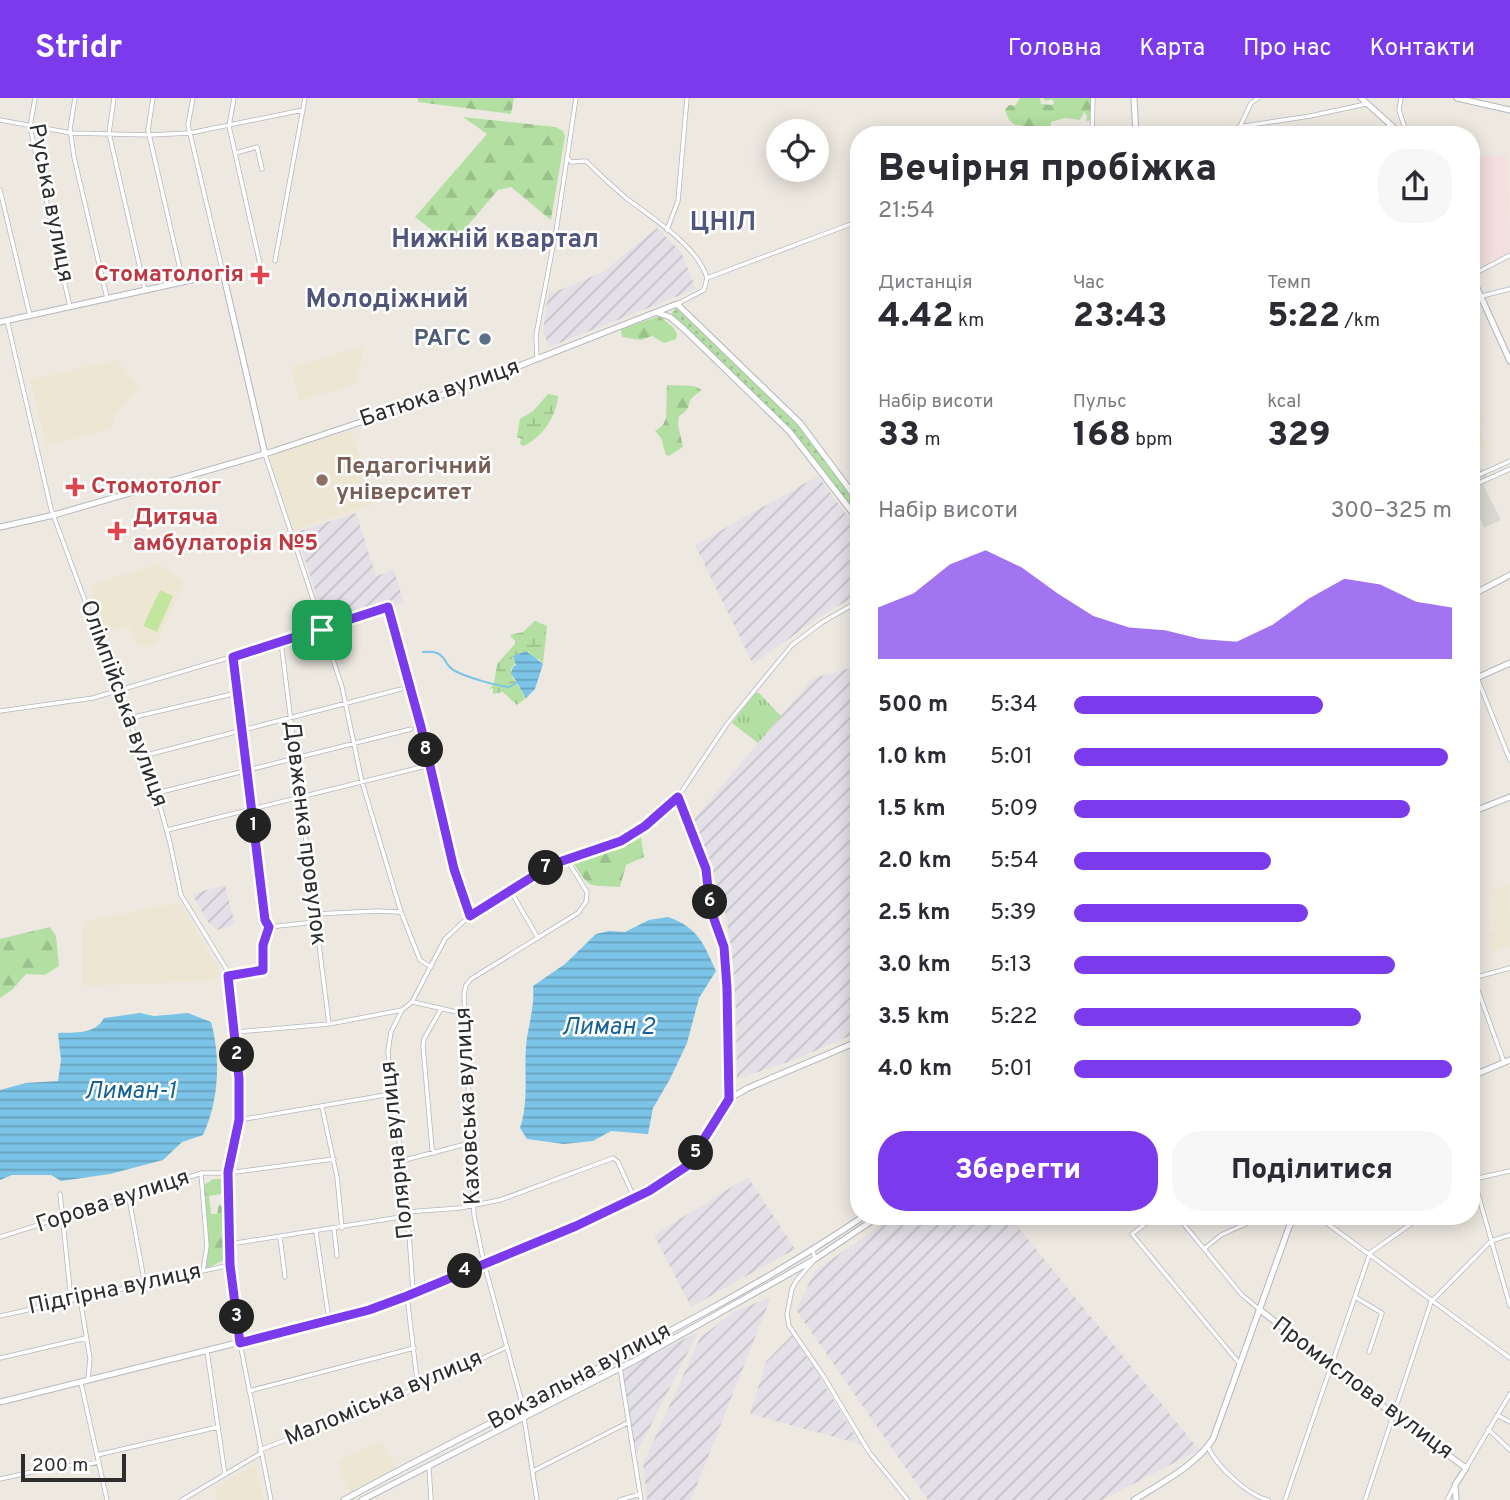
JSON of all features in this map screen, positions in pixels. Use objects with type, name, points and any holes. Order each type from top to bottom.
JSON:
[{"type":"street","name":"Руська вулиця","points":[[35,98],[30,127],[70,307]]},
{"type":"street","points":[[75,98],[71,133],[74,157],[107,298]]},
{"type":"street","points":[[114,98],[109,133],[145,290]]},
{"type":"street","points":[[153,98],[148,130],[183,282]]},
{"type":"street","points":[[193,98],[188,125],[265,454],[345,703],[362,782],[401,912],[420,960],[430,967]]},
{"type":"street","points":[[234,98],[229,126],[260,264]]},
{"type":"street","points":[[275,261],[305,98]]},
{"type":"street","points":[[537,360],[536,335],[557,225],[576,98]]},
{"type":"street","points":[[667,230],[677,208],[687,98]]},
{"type":"street","points":[[1092,126],[1093,98]]},
{"type":"street","points":[[1134,98],[1136,126]]},
{"type":"street","points":[[1239,126],[1251,103],[1258,98]]},
{"type":"street","points":[[1361,98],[1390,125]]},
{"type":"street","points":[[1401,98],[1399,110],[1403,126]]},
{"type":"street","points":[[1457,98],[1482,101],[1510,110]]},
{"type":"street","points":[[1245,126],[1310,117],[1366,104]]},
{"type":"street","points":[[0,120],[71,133],[150,135],[190,133],[303,110]]},
{"type":"street","points":[[235,153],[257,148],[262,169]]},
{"type":"street","points":[[567,157],[571,162],[586,161],[608,183],[667,230],[690,250],[700,262],[707,278]]},
{"type":"street","points":[[0,190],[30,316]]},
{"type":"street","name":"Батюка вулиця","points":[[0,527],[54,515],[265,454],[537,360],[677,304],[704,290],[707,278],[850,224]]},
{"type":"street","points":[[1480,271],[1510,255]]},
{"type":"street","points":[[3,321],[223,274]]},
{"type":"street","points":[[1510,289],[1481,296],[1510,361]]},
{"type":"street","points":[[677,304],[800,423],[850,490]]},
{"type":"street","points":[[658,313],[670,317],[790,432],[850,509]]},
{"type":"street","name":"Олімпійська вулиця","points":[[3,321],[45,487],[157,793],[181,895],[227,970],[236,1032],[239,1120],[228,1172],[230,1265],[240,1343],[271,1500]]},
{"type":"street","points":[[1480,474],[1510,461]]},
{"type":"street","points":[[1480,482],[1510,469]]},
{"type":"street","points":[[1480,591],[1510,575]]},
{"type":"street","points":[[236,1032],[328,1024],[402,1010],[412,1002],[446,939],[470,916],[540,872],[621,841],[645,826],[678,797],[727,724],[792,645],[821,623],[850,606]]},
{"type":"street","points":[[0,711],[48,706],[120,691],[322,630],[388,607],[421,727],[454,869],[470,916]]},
{"type":"street","name":"Довженка провулок","points":[[281,642],[328,1024]]},
{"type":"street","points":[[228,976],[263,970],[263,945],[269,927],[265,920],[233,657]]},
{"type":"street","points":[[1480,676],[1510,663]]},
{"type":"street","points":[[143,756],[401,688]]},
{"type":"street","points":[[130,718],[238,692]]},
{"type":"street","points":[[1480,692],[1510,760]]},
{"type":"street","points":[[157,793],[411,729]]},
{"type":"street","points":[[167,830],[422,767]]},
{"type":"street","points":[[678,797],[706,869],[710,908],[724,947],[729,1099]]},
{"type":"street","points":[[1480,809],[1510,797]]},
{"type":"street","name":"Каховська вулиця","points":[[537,1500],[523,1408],[484,1263],[474,1205],[465,988],[471,979],[578,914],[586,902],[586,888],[568,860]]},
{"type":"street","points":[[510,890],[538,938]]},
{"type":"street","points":[[315,914],[401,912]]},
{"type":"street","points":[[269,927],[316,922]]},
{"type":"street","points":[[1480,974],[1510,968]]},
{"type":"street","points":[[1480,995],[1507,1061],[1480,1073]]},
{"type":"street","points":[[412,1002],[465,1014]]},
{"type":"street","points":[[435,1153],[432,1149],[423,1046],[441,1009]]},
{"type":"street","name":"Полярна вулиця","points":[[402,1010],[389,1042],[391,1094],[401,1161],[414,1293]]},
{"type":"street","points":[[0,1402],[369,1310],[576,1226],[638,1197],[687,1166],[729,1099],[850,1045]]},
{"type":"street","points":[[239,1120],[391,1094]]},
{"type":"street","points":[[322,1107],[334,1159],[342,1228]]},
{"type":"street","points":[[401,1161],[471,1142]]},
{"type":"street","points":[[230,1244],[342,1228],[407,1214],[500,1200],[609,1158],[616,1158],[633,1195],[638,1197]]},
{"type":"street","name":"Горова вулиця","points":[[0,1237],[201,1173],[334,1159]]},
{"type":"street","points":[[1480,1178],[1510,1171]]},
{"type":"street","points":[[201,1173],[207,1245],[203,1271]]},
{"type":"street","points":[[60,1194],[71,1300]]},
{"type":"street","points":[[129,1197],[145,1285]]},
{"type":"street","points":[[1480,1204],[1510,1306]]},
{"type":"street","name":"Вокзальна вулиця","points":[[344,1500],[648,1343],[814,1251],[851,1225]]},
{"type":"street","name":"Вокзальна вулиця","points":[[362,1500],[620,1368],[815,1259],[865,1225]]},
{"type":"street","points":[[1144,1225],[1132,1234],[1239,1363]]},
{"type":"street","points":[[1184,1225],[1242,1295],[1259,1309]]},
{"type":"street","points":[[1204,1249],[1222,1235],[1244,1225]]},
{"type":"street","points":[[1134,1500],[1185,1467],[1208,1447],[1216,1432],[1290,1225]]},
{"type":"street","points":[[1330,1225],[1510,1358]]},
{"type":"street","points":[[1285,1500],[1370,1253],[1409,1225]]},
{"type":"street","points":[[334,1229],[337,1256]]},
{"type":"street","points":[[316,1232],[328,1320]]},
{"type":"street","points":[[1365,1500],[1432,1302],[1491,1241],[1510,1235]]},
{"type":"street","points":[[280,1237],[285,1277]]},
{"type":"street","points":[[814,1251],[815,1259],[796,1280],[792,1289],[787,1314],[789,1326],[824,1377],[869,1452],[908,1500]]},
{"type":"street","name":"Підгірна вулиця","points":[[0,1316],[230,1265]]},
{"type":"street","points":[[407,1296],[418,1388]]},
{"type":"street","points":[[1355,1297],[1382,1313],[1369,1352]]},
{"type":"street","points":[[80,1298],[90,1359],[88,1380]]},
{"type":"street","name":"Промислова вулиця","points":[[1259,1309],[1331,1367],[1466,1468]]},
{"type":"street","points":[[0,1358],[86,1338]]},
{"type":"street","points":[[249,1391],[414,1348]]},
{"type":"street","name":"Маломіська вулиця","points":[[182,1500],[261,1452],[418,1388],[507,1348]]},
{"type":"street","points":[[207,1351],[225,1475]]},
{"type":"street","points":[[620,1368],[641,1500]]},
{"type":"street","points":[[80,1382],[107,1500]]},
{"type":"street","points":[[1447,1500],[1510,1394]]},
{"type":"street","points":[[1497,1415],[1510,1422]]},
{"type":"street","points":[[533,1471],[629,1422]]},
{"type":"street","points":[[97,1455],[218,1427]]},
{"type":"street","points":[[1488,1429],[1510,1450]]},
{"type":"street","points":[[1208,1447],[1213,1456],[1247,1491],[1268,1500]]},
{"type":"street","points":[[0,1479],[62,1465],[77,1466],[99,1461]]},
{"type":"street","points":[[429,1466],[431,1500]]},
{"type":"street","points":[[1455,1485],[1456,1500]]},
{"type":"street","points":[[620,1500],[640,1494]]},
{"type":"shaded area","points":[[1508,154],[1510,253],[1480,267],[1480,156]]},
{"type":"shaded area","points":[[657,228],[681,252],[696,289],[549,347],[543,331],[548,295],[603,272]]},
{"type":"shaded area","points":[[365,345],[356,384],[300,401],[291,368]]},
{"type":"shaded area","points":[[116,360],[140,387],[114,416],[111,429],[46,446],[30,380]]},
{"type":"shaded area","points":[[1480,409],[1485,422],[1480,425]]},
{"type":"shaded area","points":[[1480,425],[1487,446],[1480,449]]},
{"type":"shaded area","name":"Педагогічний університет","points":[[351,430],[375,504],[293,531],[269,456]]},
{"type":"shaded area","points":[[1480,468],[1485,470],[1487,477],[1483,485],[1501,520],[1484,528],[1480,519]]},
{"type":"shaded area","points":[[818,476],[850,520],[850,599],[821,616],[753,664],[695,545]]},
{"type":"shaded area","points":[[356,513],[376,576],[394,570],[404,603],[327,627],[296,532]]},
{"type":"shaded area","points":[[160,564],[184,582],[156,643],[145,647],[137,646],[129,627],[103,632],[94,606],[92,584]]},
{"type":"shaded area","points":[[850,668],[850,1036],[794,1060],[737,1079],[733,962],[726,916],[694,819],[813,678]]},
{"type":"shaded area","points":[[1509,883],[1510,945],[1493,951],[1489,936],[1495,929],[1491,920],[1496,918],[1492,908],[1496,906],[1490,891]]},
{"type":"shaded area","points":[[225,885],[235,925],[217,930],[208,922],[192,894]]},
{"type":"shaded area","points":[[180,902],[221,974],[210,981],[83,986],[83,922]]},
{"type":"shaded area","points":[[748,1177],[795,1249],[691,1307],[654,1235]]},
{"type":"shaded area","points":[[881,1225],[1016,1225],[1199,1450],[1102,1500],[928,1500],[796,1310],[815,1271]]},
{"type":"shaded area","points":[[771,1297],[691,1500],[647,1500],[643,1464],[700,1338],[733,1312]]},
{"type":"shaded area","points":[[698,1332],[635,1457],[620,1371]]},
{"type":"shaded area","points":[[792,1335],[860,1444],[750,1414],[766,1362]]},
{"type":"shaded area","points":[[380,1441],[398,1470],[351,1494],[340,1472],[339,1460]]},
{"type":"shaded area","points":[[255,1464],[264,1500],[217,1500],[215,1487]]},
{"type":"green space","points":[[418,98],[514,98],[511,114],[418,102]]},
{"type":"green space","points":[[1020,98],[1040,98],[1041,104],[1052,105],[1052,99],[1046,101],[1043,98],[1092,98],[1091,120],[1086,121],[1084,112],[1080,120],[1065,118],[1051,122],[1051,126],[1015,125],[1009,120],[1005,110],[1009,105],[1015,106]]},
{"type":"green space","points":[[463,117],[556,127],[563,131],[565,136],[551,220],[511,187],[498,190],[451,245],[415,217],[487,134]]},
{"type":"green space","points":[[677,308],[681,310],[799,424],[850,493],[850,506],[791,431],[673,316],[672,312]]},
{"type":"green space","points":[[659,316],[673,327],[677,334],[676,339],[664,343],[652,336],[641,340],[622,337],[621,329]]},
{"type":"green space","points":[[667,385],[694,386],[702,390],[692,398],[687,410],[679,416],[678,425],[683,447],[669,456],[666,455],[661,438],[655,431],[663,425],[666,418]]},
{"type":"green space","points":[[548,394],[558,396],[555,411],[542,432],[523,446],[520,444],[521,439],[517,437],[520,419],[533,411]]},
{"type":"green space","points":[[160,590],[173,596],[157,632],[143,626]]},
{"type":"green space","points":[[535,621],[547,626],[543,664],[529,652],[522,652],[512,658],[516,662],[511,669],[513,678],[526,698],[517,705],[503,692],[493,694],[493,688],[489,689],[494,684],[497,664],[515,644],[510,635],[523,632]]},
{"type":"green space","points":[[755,693],[759,693],[781,716],[758,743],[732,723]]},
{"type":"green space","points":[[640,832],[644,857],[626,865],[620,887],[587,882],[573,862],[617,847]]},
{"type":"green space","points":[[50,927],[56,936],[59,966],[45,975],[26,974],[13,989],[0,998],[0,939]]},
{"type":"green space","points":[[213,1179],[222,1179],[221,1194],[209,1196],[211,1214],[217,1214],[219,1205],[224,1207],[226,1259],[206,1269],[209,1245],[204,1185]]},
{"type":"water","points":[[526,651],[543,664],[535,689],[526,698],[511,673],[516,665],[513,656]]},
{"type":"water","name":"Лиман 2","points":[[668,917],[693,931],[716,971],[699,998],[687,1043],[653,1108],[648,1134],[611,1131],[593,1141],[564,1144],[527,1139],[520,1128],[526,1087],[526,1046],[533,986],[565,964],[596,934],[625,932],[649,920]]},
{"type":"water","name":"Лиман-1","points":[[140,1013],[154,1016],[188,1013],[211,1022],[217,1079],[212,1108],[203,1135],[182,1142],[163,1160],[110,1174],[61,1181],[51,1175],[12,1175],[0,1180],[0,1090],[26,1083],[58,1081],[61,1060],[58,1033],[90,1030],[104,1018]]},
{"type":"waterway","points":[[423,652],[441,655],[451,668],[474,679],[509,687],[516,683]]},
{"type":"place","name":"Стоматологія","points":[[260,275]]},
{"type":"place","name":"РАГС","points":[[485,339]]},
{"type":"place","name":"Педагогічний університет","points":[[322,480]]},
{"type":"place","name":"Стомотолог","points":[[75,487]]},
{"type":"place","name":"Дитяча амбулаторія №5","points":[[117,531]]},
{"type":"district","name":"ЦНІЛ","points":[[723,223]]},
{"type":"district","name":"Нижній квартал","points":[[495,240]]},
{"type":"district","name":"Молодіжний","points":[[387,300]]},
{"type":"route","points":[[388,607],[421,727],[454,869],[470,916],[519,884],[562,861],[607,848],[621,841],[645,826],[678,797],[706,869],[710,908],[724,947],[729,1099],[687,1166],[638,1197],[576,1226],[369,1310],[240,1343],[230,1265],[228,1172],[239,1120],[239,1078],[228,976],[258,973],[263,970],[263,945],[269,927],[265,920],[233,657],[322,630],[388,607]]}]
